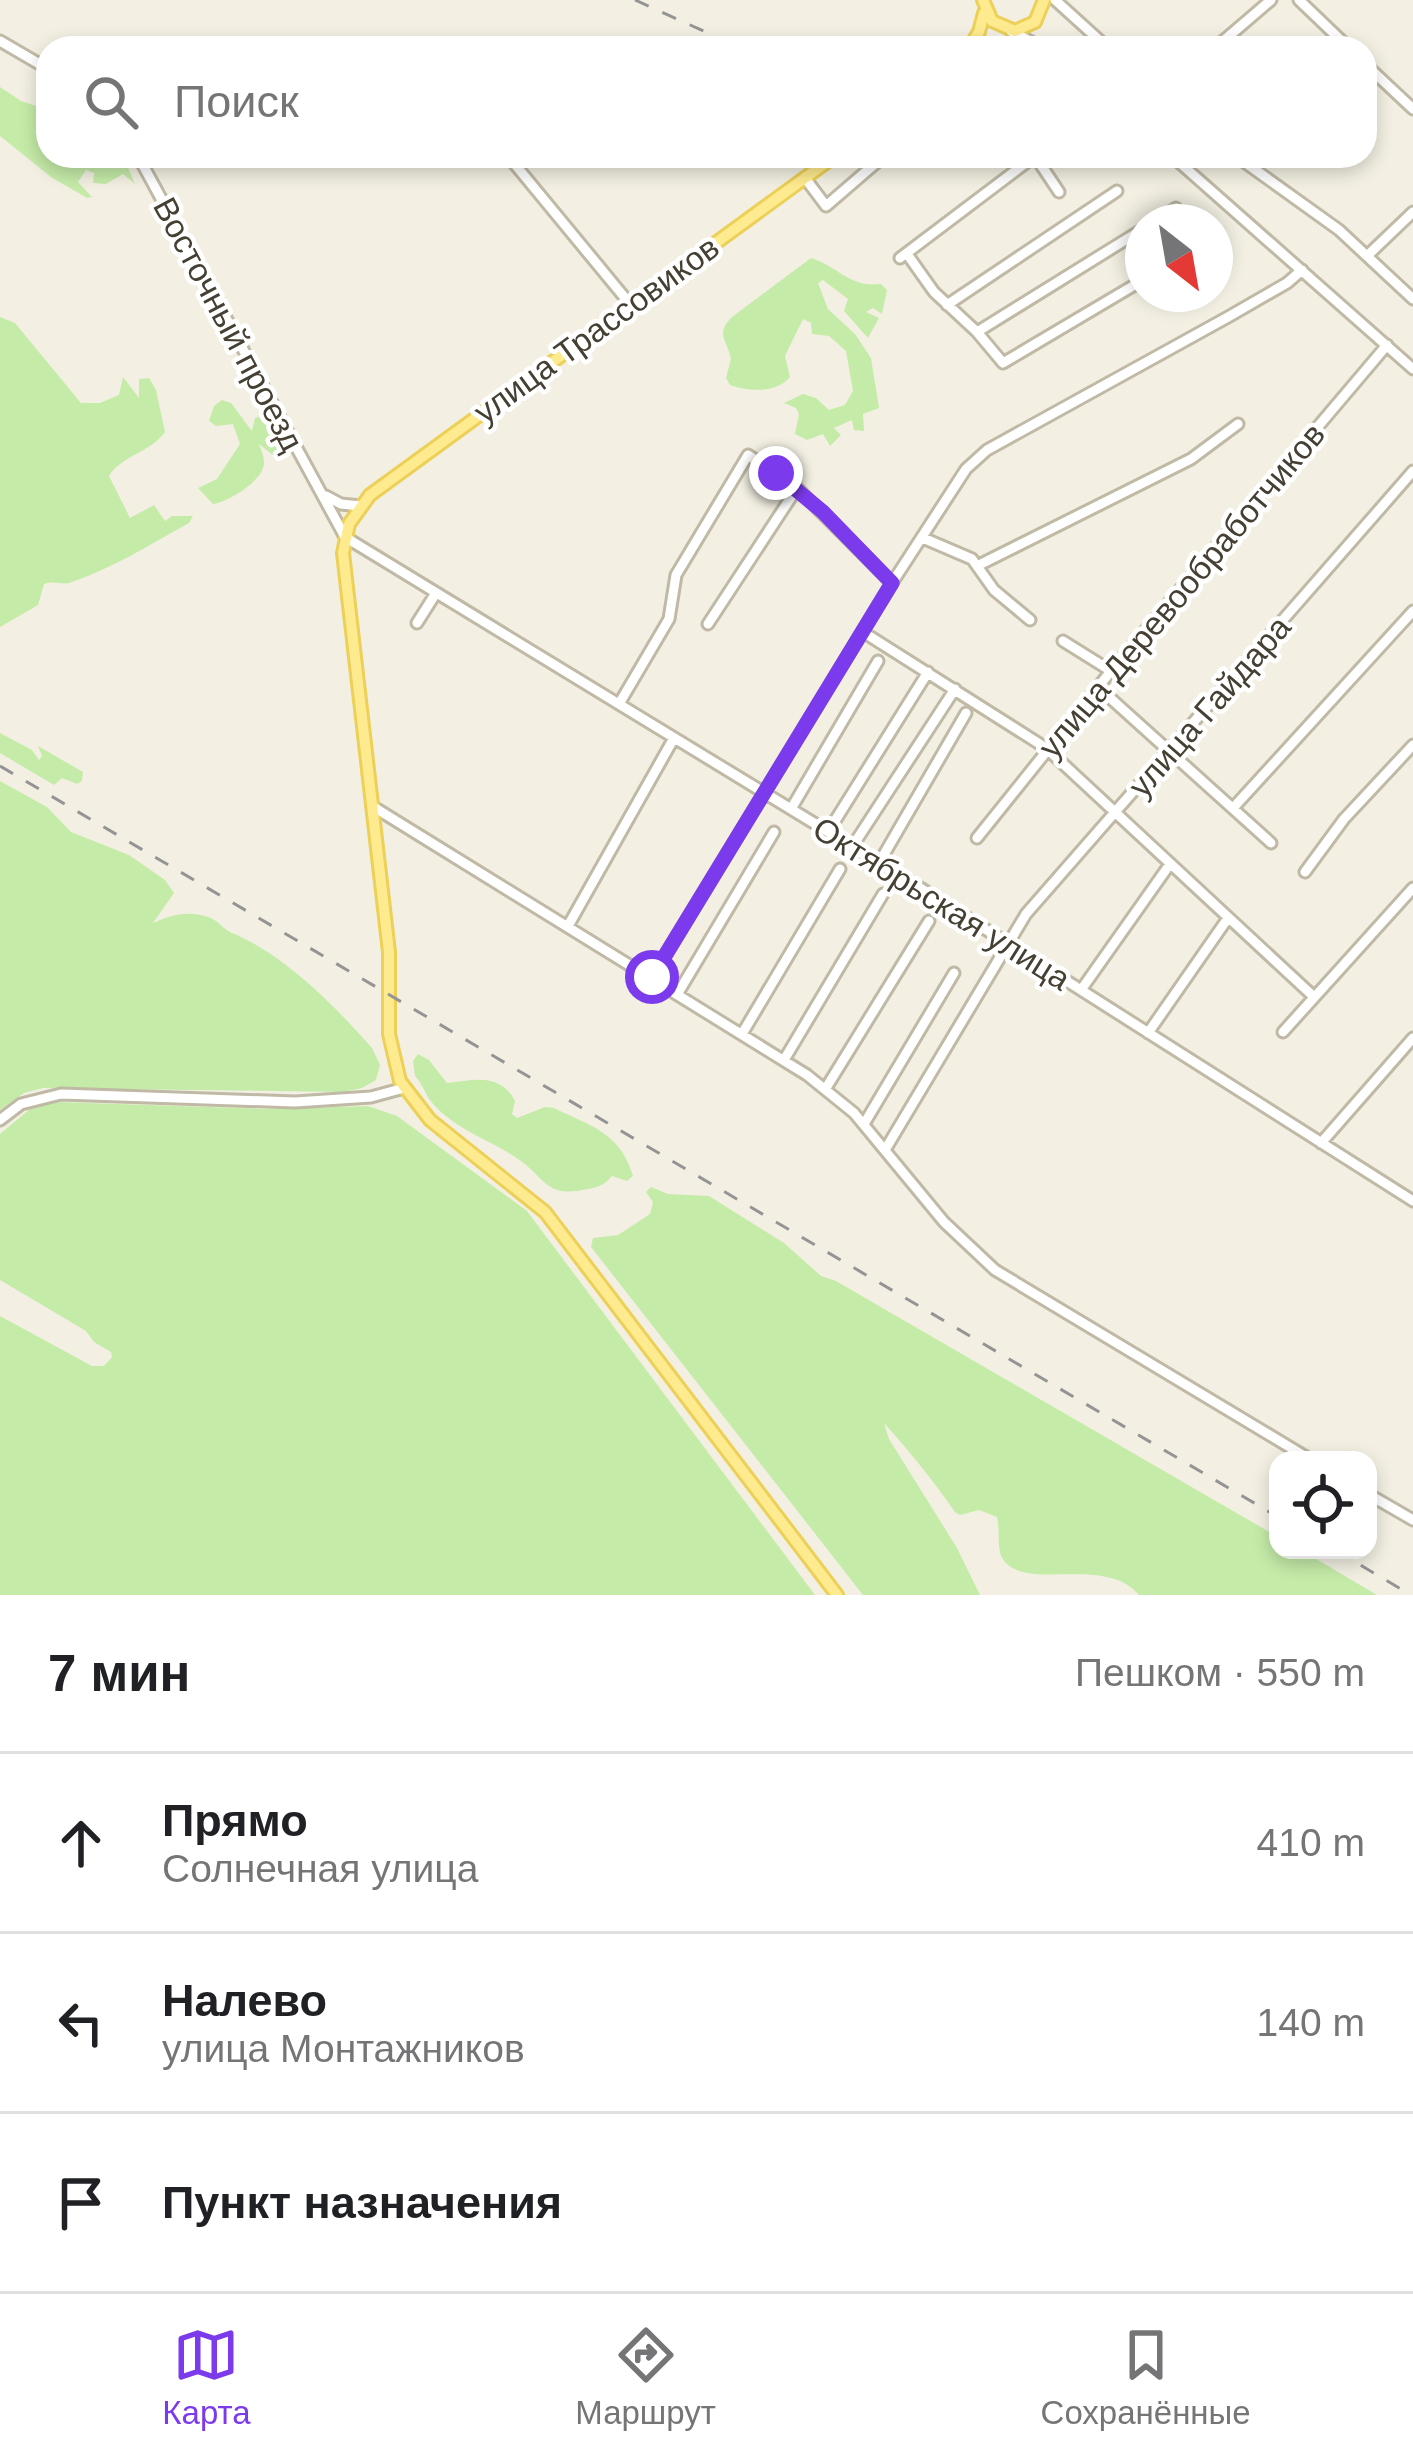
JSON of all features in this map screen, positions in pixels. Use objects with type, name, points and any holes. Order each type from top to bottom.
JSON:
[{"type":"main road","points":[[985,36],[1026,28],[1038,18],[1044,0]]},
{"type":"main road","points":[[983,2],[992,21],[1008,30]]},
{"type":"main road","points":[[976,36],[983,2]]},
{"type":"main road","name":"улица Трассовиков","points":[[359,506],[819,168]]},
{"type":"main road","points":[[359,506],[343,553],[389,952],[394,1066],[404,1088],[430,1120],[545,1212],[838,1595]]},
{"type":"street","points":[[1055,0],[1094,36]]},
{"type":"street","points":[[1230,36],[1271,0]]},
{"type":"street","points":[[1299,0],[1336,36]]},
{"type":"street","points":[[1036,36],[1038,18],[1052,10],[1068,13]]},
{"type":"street","points":[[1008,30],[1020,36]]},
{"type":"street","points":[[0,41],[36,62]]},
{"type":"street","points":[[1377,75],[1413,109]]},
{"type":"street","name":"Восточный проезд","points":[[145,168],[345,537]]},
{"type":"street","points":[[518,168],[630,304]]},
{"type":"street","points":[[805,178],[826,206],[870,168]]},
{"type":"street","points":[[1019,168],[903,256],[1004,363],[1125,291]]},
{"type":"street","points":[[1043,168],[1059,192]]},
{"type":"street","points":[[1186,168],[1413,369]]},
{"type":"street","points":[[1254,168],[1309,206],[1413,299]]},
{"type":"street","points":[[947,305],[1117,191]]},
{"type":"street","points":[[1368,255],[1413,212]]},
{"type":"street","points":[[977,332],[1125,240]]},
{"type":"street","points":[[652,977],[966,469],[987,450],[1228,317],[1302,270]]},
{"type":"street","name":"улица Деревообработчиков","points":[[977,838],[1046,748],[1387,345]]},
{"type":"street","points":[[980,565],[1190,459],[1238,424]]},
{"type":"street","points":[[619,704],[669,619],[676,575],[748,455],[797,488],[892,583]]},
{"type":"street","name":"улица Гайдара","points":[[885,1150],[1025,914],[1413,471]]},
{"type":"street","points":[[708,624],[797,488]]},
{"type":"street","points":[[321,493],[341,504],[359,506]]},
{"type":"street","name":"Октябрьская улица","points":[[345,537],[880,863],[1410,1195]]},
{"type":"street","points":[[923,538],[980,565],[994,590],[1030,620]]},
{"type":"street","points":[[417,623],[436,592]]},
{"type":"street","points":[[1234,807],[1413,611]]},
{"type":"street","points":[[863,632],[1046,748],[1313,996]]},
{"type":"street","points":[[1063,641],[1111,671]]},
{"type":"street","points":[[791,809],[878,661]]},
{"type":"street","points":[[828,832],[928,673]]},
{"type":"street","points":[[1098,687],[1271,843]]},
{"type":"street","points":[[852,847],[955,689]]},
{"type":"street","points":[[880,863],[966,712]]},
{"type":"street","points":[[568,926],[674,738]]},
{"type":"street","points":[[1305,872],[1344,819],[1413,746]]},
{"type":"street","points":[[372,806],[826,1088],[864,1124],[959,1239],[995,1270],[1296,1451]]},
{"type":"street","points":[[678,993],[774,832]]},
{"type":"street","points":[[1081,990],[1170,864]]},
{"type":"street","points":[[742,1034],[840,869]]},
{"type":"street","points":[[1283,1032],[1413,888]]},
{"type":"street","points":[[784,1060],[884,894]]},
{"type":"street","points":[[1148,1033],[1228,918]]},
{"type":"street","points":[[826,1088],[929,921]]},
{"type":"street","points":[[864,1124],[955,973]]},
{"type":"street","points":[[1322,1143],[1413,1039]]},
{"type":"street","points":[[0,1120],[21,1104],[62,1094],[295,1102],[371,1097],[404,1088]]},
{"type":"street","points":[[1377,1499],[1413,1520]]},
{"type":"green space","points":[[0,87],[36,106],[36,165],[0,136]]},
{"type":"green space","points":[[40,168],[128,168],[135,184],[123,174],[106,184],[93,183],[94,173],[86,170],[78,182],[92,197],[87,198]]},
{"type":"green space","points":[[811,258],[852,280],[881,284],[887,290],[882,314],[873,308],[866,312],[879,318],[868,338],[844,311],[848,299],[823,280],[818,283],[828,309],[855,334],[871,358],[879,408],[863,414],[864,431],[854,430],[852,420],[834,428],[841,435],[830,446],[823,434],[807,440],[795,434],[799,414],[784,403],[803,394],[829,410],[845,405],[853,391],[846,351],[829,336],[812,334],[811,323],[803,319],[785,356],[790,377],[784,382],[754,390],[730,385],[726,378],[731,359],[724,337],[727,323]]},
{"type":"green space","points":[[0,317],[15,323],[81,403],[100,403],[119,395],[123,377],[139,398],[139,379],[149,378],[165,432],[109,476],[130,518],[154,505],[165,521],[172,516],[193,516],[189,523],[102,570],[68,583],[44,584],[38,605],[0,627]]},
{"type":"green space","points":[[222,400],[231,403],[252,431],[255,418],[261,416],[280,447],[274,456],[259,444],[264,462],[259,476],[236,495],[213,504],[198,488],[217,479],[240,444],[233,424],[216,426],[209,421],[214,406]]},
{"type":"green space","points":[[0,733],[32,750],[39,760],[38,746],[83,772],[82,781],[77,784],[62,778],[54,785],[0,753]]},
{"type":"green space","points":[[0,781],[47,807],[71,832],[129,855],[165,880],[174,893],[153,923],[180,914],[208,917],[289,968],[372,1048],[380,1065],[376,1080],[342,1092],[43,1088],[24,1093],[0,1110]]},
{"type":"green space","points":[[418,1054],[447,1083],[485,1080],[502,1086],[515,1101],[512,1114],[517,1118],[545,1107],[592,1126],[621,1149],[633,1176],[627,1181],[612,1176],[588,1189],[554,1189],[515,1157],[443,1114],[415,1076],[413,1061]]},
{"type":"green space","points":[[56,1102],[272,1109],[368,1106],[397,1116],[527,1211],[815,1595],[0,1595],[0,1316],[92,1366],[104,1366],[112,1357],[86,1331],[0,1280],[0,1134],[30,1109]]},
{"type":"green space","points":[[651,1187],[668,1194],[709,1196],[784,1243],[821,1276],[1269,1532],[1269,1559],[1316,1559],[1377,1595],[1139,1595],[1105,1577],[1026,1573],[1001,1556],[997,1517],[979,1510],[955,1512],[884,1423],[980,1595],[863,1595],[591,1247],[593,1238],[618,1235],[650,1214],[653,1202],[646,1192]]},
{"type":"railway","points":[[635,0],[714,36]]},
{"type":"railway","points":[[0,766],[1269,1512]]},
{"type":"railway","points":[[1350,1559],[1411,1595]]},
{"type":"route","points":[[652,977],[892,583],[823,512],[776,473]]}]
